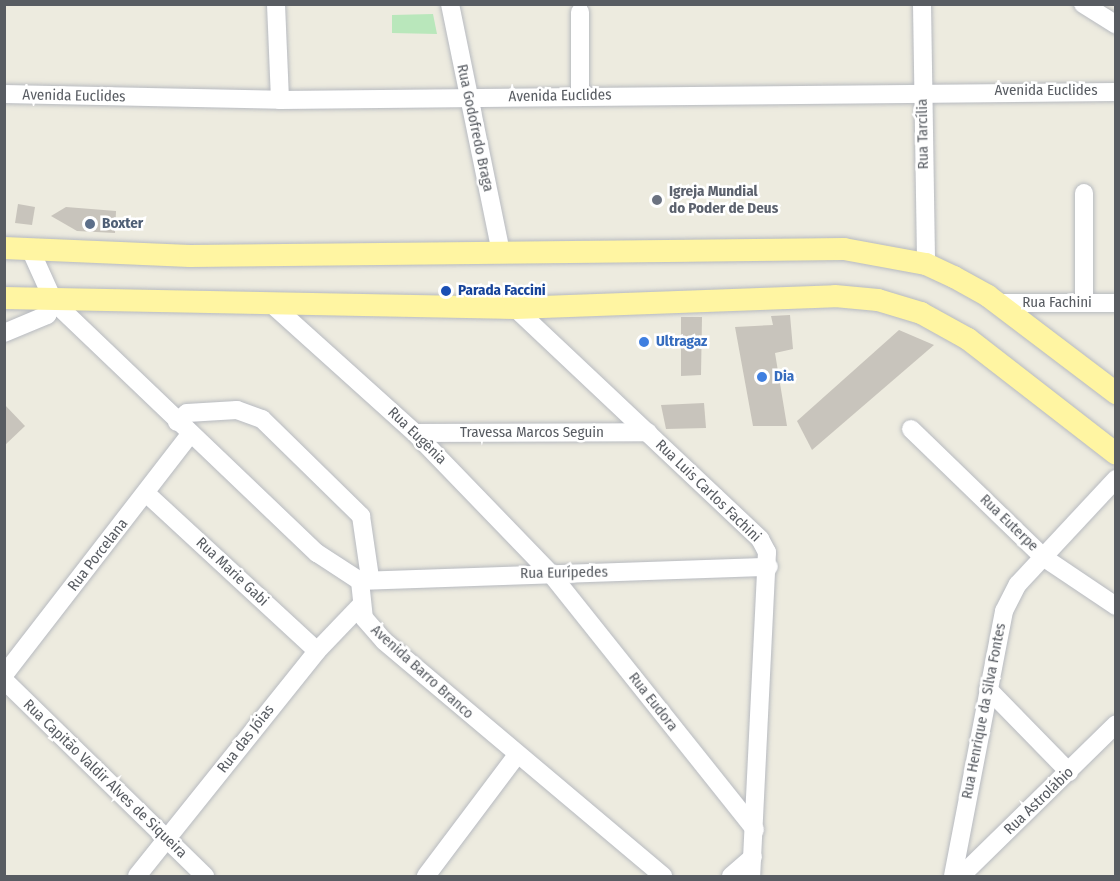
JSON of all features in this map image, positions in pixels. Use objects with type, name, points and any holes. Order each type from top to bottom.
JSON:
[{"type":"main road","points":[[4,248],[31,251],[190,256],[790,247],[854,250],[926,264],[998,303],[1116,393]]},
{"type":"main road","points":[[4,298],[54,302],[275,307],[515,308],[835,296],[878,300],[921,312],[968,339],[1116,454]]},
{"type":"street","points":[[276,4],[280,100]]},
{"type":"street","name":"Rua Godofredo Braga","points":[[450,4],[501,252]]},
{"type":"street","name":"Rua Tarcília","points":[[922,4],[926,264]]},
{"type":"street","points":[[1083,4],[1116,25]]},
{"type":"street","points":[[580,12],[580,96]]},
{"type":"street","name":"Avenida Euclides","points":[[4,94],[280,100],[922,91],[1116,92]]},
{"type":"street","points":[[1083,303],[1084,193]]},
{"type":"street","points":[[31,251],[54,302],[183,428],[317,553],[365,579]]},
{"type":"street","points":[[4,333],[47,315],[54,302]]},
{"type":"street","name":"Rua Fachini","points":[[998,303],[1116,303]]},
{"type":"street","name":"Rua Eugênia","points":[[275,307],[415,433],[551,574]]},
{"type":"street","name":"Rua Luis Carlos Fachini","points":[[515,308],[760,539],[769,567],[751,876]]},
{"type":"street","points":[[183,428],[188,413],[237,410],[262,419],[361,516],[365,579],[360,606]]},
{"type":"street","name":"Rua Porcelana","points":[[4,675],[147,494],[183,428]]},
{"type":"street","name":"Rua Euterpe","points":[[911,429],[1043,556],[1116,606]]},
{"type":"street","name":"Travessa Marcos Seguin","points":[[415,433],[648,432]]},
{"type":"street","name":"Rua Henrique da Silva Fontes","points":[[953,876],[987,689],[1004,611],[1018,584],[1116,479]]},
{"type":"street","name":"Rua Marie Gabi","points":[[147,494],[316,651]]},
{"type":"street","name":"Rua Eurípedes","points":[[365,579],[769,567]]},
{"type":"street","name":"Rua Eudora","points":[[551,574],[755,830]]},
{"type":"street","name":"Rua das Jóias","points":[[137,876],[316,651],[360,606]]},
{"type":"street","name":"Avenida Barro Branco","points":[[360,606],[384,641],[516,756],[663,876]]},
{"type":"street","name":"Rua Capitão Valdir Alves de Siqueira","points":[[4,680],[205,876]]},
{"type":"street","points":[[987,689],[1069,772]]},
{"type":"street","name":"Rua Astrolábio","points":[[961,876],[1116,724]]},
{"type":"street","points":[[426,876],[516,756]]},
{"type":"street","points":[[730,876],[753,857]]},
{"type":"green space","points":[[433,14],[437,34],[392,33],[392,15]]},
{"type":"building","points":[[18,204],[35,207],[32,225],[15,223]]},
{"type":"building","name":"Boxter","points":[[66,207],[116,211],[115,233],[77,231],[51,216]]},
{"type":"building","name":"Dia","points":[[790,315],[793,349],[775,353],[787,426],[753,426],[735,327],[773,325],[771,316]]},
{"type":"building","points":[[681,317],[702,317],[701,375],[681,376]]},
{"type":"building","points":[[899,330],[934,345],[812,450],[797,421]]},
{"type":"building","points":[[704,403],[706,428],[666,429],[661,405]]},
{"type":"building","points":[[4,404],[25,426],[4,446]]},
{"type":"place","name":"Igreja Mundial do Poder de Deus","points":[[657,200]]},
{"type":"place","name":"Boxter","points":[[90,224]]},
{"type":"place","name":"Parada Faccini","points":[[446,291]]},
{"type":"place","name":"Ultragaz","points":[[644,342]]},
{"type":"place","name":"Dia","points":[[762,377]]}]
